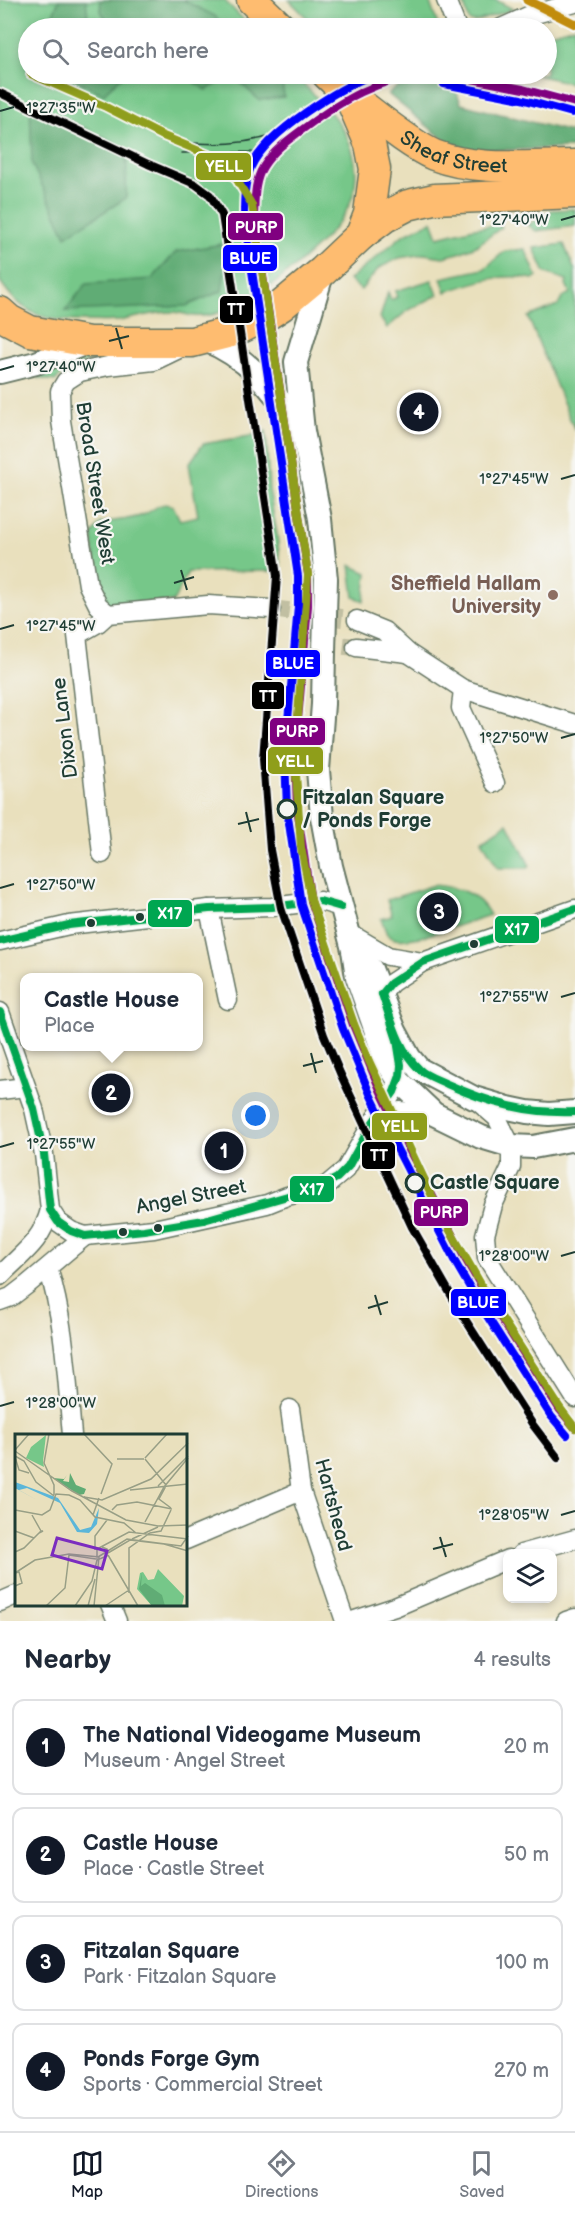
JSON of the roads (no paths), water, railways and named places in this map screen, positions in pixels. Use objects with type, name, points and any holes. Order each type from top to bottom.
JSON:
[{"type":"highway","points":[[252,0],[271,18]]},
{"type":"highway","name":"Sheaf Street","points":[[337,84],[349,95],[431,154],[480,165],[575,165]]},
{"type":"highway","points":[[349,95],[370,144],[375,168],[369,214],[361,235]]},
{"type":"highway","name":"Sheaf Street","points":[[0,312],[9,320],[30,331],[89,342],[198,341],[235,331],[267,315],[323,271],[361,235],[385,217],[408,205],[434,199],[575,193]]},
{"type":"street","points":[[446,0],[453,18]]},
{"type":"street","points":[[524,18],[575,3]]},
{"type":"street","points":[[323,271],[296,362],[303,431],[320,519],[326,579],[318,770],[328,851],[351,941],[357,977],[386,1060],[399,1081],[434,1114],[481,1137],[511,1146],[533,1147],[575,1139]]},
{"type":"street","points":[[198,341],[237,355],[277,397],[303,431]]},
{"type":"street","name":"Broad Street West","points":[[108,614],[94,599],[88,585],[70,484],[59,406],[60,391],[66,381],[80,372],[154,361],[198,341]]},
{"type":"street","points":[[0,372],[36,363],[89,342]]},
{"type":"street","points":[[108,614],[208,605],[271,609]]},
{"type":"street","name":"Dixon Lane","points":[[102,854],[77,635],[98,623],[108,614]]},
{"type":"street","points":[[357,620],[384,631],[408,653],[463,689],[575,724]]},
{"type":"street","points":[[356,647],[408,653]]},
{"type":"street","points":[[463,689],[461,708],[495,783]]},
{"type":"street","points":[[0,940],[69,925],[209,909],[272,908],[320,901],[341,908]]},
{"type":"street","points":[[209,909],[228,1000]]},
{"type":"street","points":[[382,994],[391,983],[423,962],[528,924],[573,914]]},
{"type":"street","points":[[351,941],[388,956],[423,962]]},
{"type":"street","points":[[351,941],[371,969],[382,994],[395,1031],[400,1056],[399,1081],[376,1118]]},
{"type":"street","points":[[0,1012],[40,1137],[50,1210],[58,1222],[71,1231],[85,1236],[11,1297],[0,1301]]},
{"type":"street","points":[[395,1031],[409,1057],[419,1069],[474,1098],[527,1112],[549,1114],[575,1112]]},
{"type":"street","points":[[0,1090],[26,1088]]},
{"type":"street","points":[[474,1098],[497,1118],[511,1146],[511,1167],[493,1205],[484,1235],[487,1258],[575,1398]]},
{"type":"street","points":[[376,1118],[400,1111],[434,1114]]},
{"type":"street","name":"Angel Street","points":[[85,1236],[154,1229],[249,1209],[287,1196],[314,1190],[337,1178],[346,1169],[376,1118]]},
{"type":"street","points":[[5,1271],[25,1254],[39,1237],[50,1210]]},
{"type":"street","points":[[5,1271],[28,1265],[48,1268]]},
{"type":"street","points":[[48,1268],[57,1302],[72,1434]]},
{"type":"street","name":"Hartshead","points":[[290,1409],[301,1491],[346,1618]]},
{"type":"street","points":[[188,1539],[301,1491]]},
{"type":"street","points":[[539,1549],[575,1539]]},
{"type":"street","points":[[346,1618],[395,1607],[503,1561]]},
{"type":"street","points":[[0,1602],[15,1595]]},
{"type":"street","points":[[110,1606],[117,1621]]},
{"type":"street","points":[[566,1621],[575,1618]]},
{"type":"tunnel","points":[[271,609],[357,620]]},
{"type":"tunnel","points":[[290,640],[356,647]]},
{"type":"tram line","points":[[181,142],[229,143],[277,134]]},
{"type":"tram line","points":[[182,153],[258,152],[271,149],[288,140]]},
{"type":"place","name":"Ponds Forge Gym","points":[[419,412]]},
{"type":"place","name":"Sheffield Hallam University","points":[[553,595]]},
{"type":"place","name":"Fitzalan Square / Ponds Forge","points":[[287,809]]},
{"type":"place","name":"Fitzalan Square","points":[[439,912]]},
{"type":"place","name":"Castle House","points":[[111,1093]]},
{"type":"place","name":"The National Videogame Museum","points":[[224,1151]]},
{"type":"place","name":"Castle Square","points":[[415,1183]]}]
